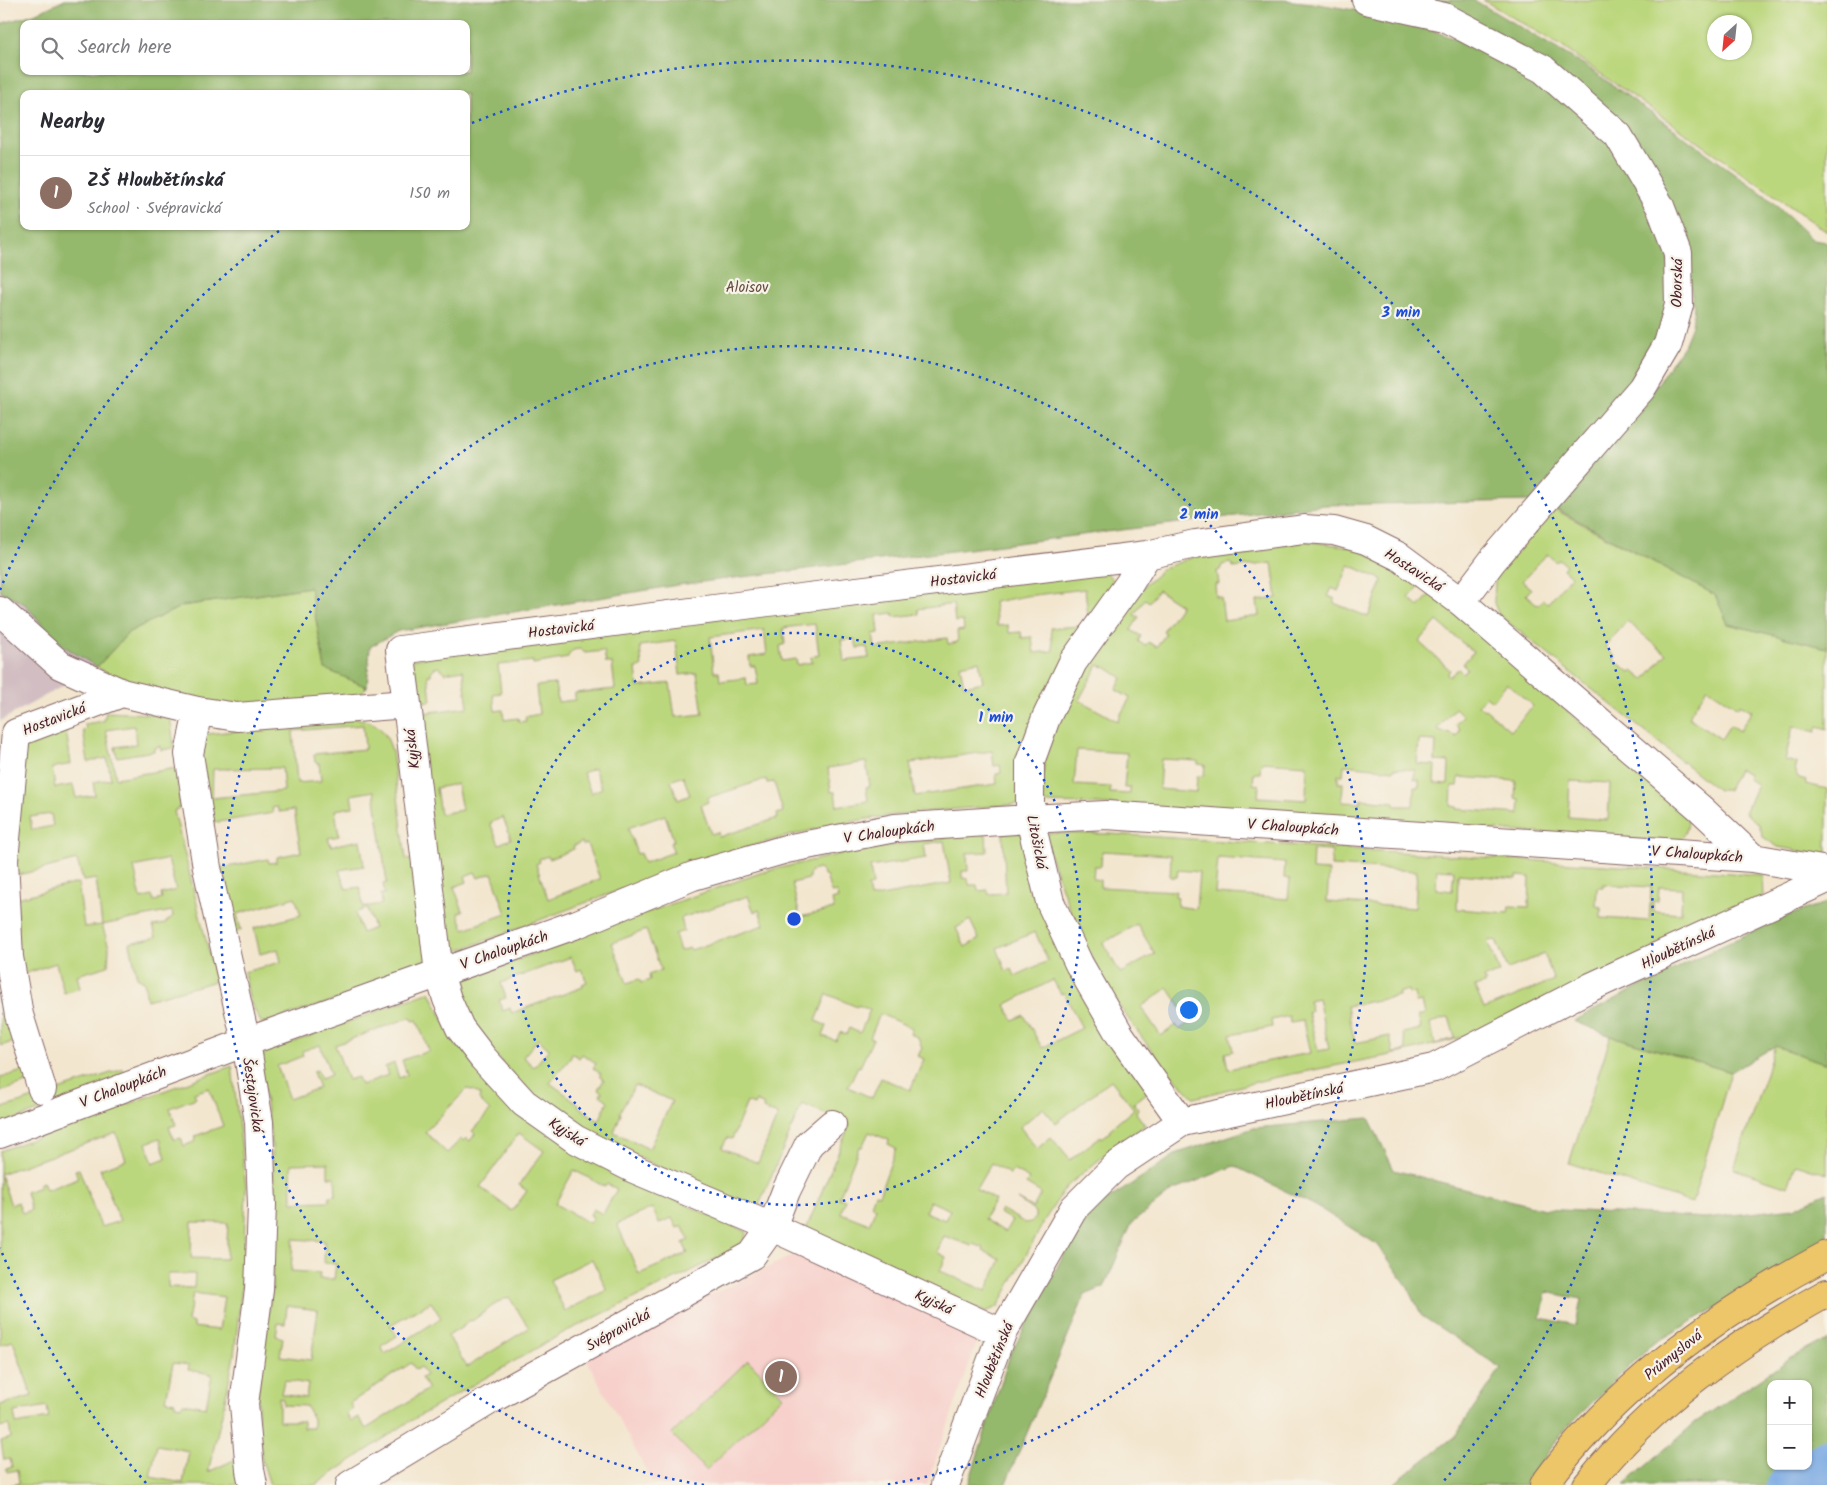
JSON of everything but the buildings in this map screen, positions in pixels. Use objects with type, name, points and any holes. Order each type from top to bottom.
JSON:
[{"type":"main road","name":"Průmyslová","points":[[1544,1485],[1569,1453],[1606,1412],[1658,1364],[1708,1326],[1788,1276],[1827,1255]]},
{"type":"main road","points":[[1587,1485],[1638,1428],[1686,1386],[1760,1333],[1827,1294]]},
{"type":"street","name":"Oborská","points":[[1366,0],[1444,17],[1542,69],[1618,135],[1660,206],[1678,253],[1679,305],[1668,344],[1642,388],[1493,560],[1461,602]]},
{"type":"street","name":"Hostavická","points":[[0,611],[60,665],[122,693],[198,711],[237,717],[407,704],[400,650],[1147,555],[1195,544],[1279,532],[1304,529],[1334,531],[1366,540],[1400,557],[1461,602],[1701,809],[1753,858]]},
{"type":"street","name":"Litošická","points":[[1147,555],[1129,584],[1073,662],[1046,718],[1030,762],[1030,819],[1050,902],[1079,964],[1120,1035],[1182,1122]]},
{"type":"street","name":"Hostavická","points":[[42,1089],[19,1015],[9,957],[4,860],[16,733],[122,693]]},
{"type":"street","name":"Kyjská","points":[[407,704],[439,973],[447,999],[460,1028],[483,1058],[524,1102],[575,1139],[634,1169],[772,1227],[1002,1333]]},
{"type":"street","name":"Šestajovická","points":[[198,711],[189,754],[207,868],[246,1042],[259,1122],[262,1205],[259,1290],[244,1404],[253,1485]]},
{"type":"street","name":"V Chaloupkách","points":[[0,1134],[246,1042],[577,924],[693,876],[786,849],[895,828],[1106,815],[1753,858],[1827,871]]},
{"type":"street","name":"Hloubětínská","points":[[945,1485],[1002,1333],[1074,1208],[1116,1166],[1182,1122],[1434,1068],[1591,988],[1827,879]]},
{"type":"street","name":"Svépravická","points":[[350,1485],[497,1396],[752,1255],[772,1227],[808,1144],[832,1124]]},
{"type":"shaded area","points":[[0,591],[25,604],[45,628],[65,647],[97,667],[0,721]]},
{"type":"shaded area","points":[[798,1253],[980,1333],[927,1485],[663,1485],[652,1481],[584,1355]]},
{"type":"green space","name":"Aloisov","points":[[65,0],[1283,0],[1312,3],[1396,17],[1477,47],[1528,76],[1593,120],[1637,184],[1669,258],[1670,301],[1648,360],[1532,501],[1324,505],[678,585],[398,631],[370,647],[367,687],[325,669],[310,587],[182,606],[129,632],[97,667],[65,647],[45,628],[25,604],[0,591],[0,24],[34,14]]},
{"type":"green space","points":[[1406,0],[1474,0],[1586,66],[1766,196],[1813,240],[1827,242],[1827,648],[1728,624],[1715,595],[1551,506],[1652,392],[1685,343],[1692,326],[1694,306],[1688,275],[1629,130]]},
{"type":"green space","points":[[1483,0],[1827,0],[1827,232],[1561,46]]},
{"type":"green space","points":[[1554,509],[1715,595],[1728,624],[1827,648],[1827,729],[1818,726],[1816,732],[1793,726],[1785,760],[1797,763],[1795,772],[1799,778],[1807,780],[1806,784],[1827,789],[1827,856],[1778,847],[1763,837],[1759,824],[1745,813],[1757,784],[1747,779],[1749,774],[1738,769],[1728,790],[1718,790],[1499,615],[1494,603],[1495,578]],"holes":[[[1547,554],[1556,562],[1559,559],[1566,565],[1563,569],[1571,576],[1548,603],[1543,600],[1538,605],[1526,595],[1531,589],[1522,581]],[[1627,621],[1666,654],[1644,680],[1614,660],[1616,657],[1605,647]],[[1707,688],[1738,708],[1740,704],[1752,711],[1739,731],[1730,725],[1721,739],[1688,717]]]},
{"type":"green space","points":[[1304,541],[1354,547],[1422,583],[1409,598],[1419,607],[1432,592],[1680,810],[1688,820],[1685,834],[1675,842],[1097,804],[1041,803],[1045,754],[1054,726],[1091,655],[1144,586],[1164,568],[1196,556]],"holes":[[[1230,563],[1233,568],[1272,563],[1277,598],[1257,601],[1259,616],[1224,621],[1221,597],[1216,597],[1215,584],[1219,584],[1217,571],[1220,570],[1222,565]],[[1349,565],[1383,580],[1368,617],[1334,603],[1335,599],[1328,596],[1332,588],[1338,591]],[[1158,590],[1181,605],[1163,631],[1166,633],[1157,647],[1148,642],[1145,646],[1138,641],[1141,636],[1131,630],[1139,617],[1134,615],[1145,599],[1149,602]],[[1437,621],[1473,652],[1463,664],[1467,668],[1463,673],[1458,669],[1449,677],[1447,674],[1450,670],[1419,642]],[[1098,665],[1107,668],[1122,678],[1116,690],[1130,698],[1117,721],[1079,700]],[[1507,683],[1533,706],[1511,731],[1478,705],[1486,696],[1492,701]],[[1455,708],[1463,716],[1456,724],[1460,730],[1457,737],[1437,729]],[[1419,740],[1436,741],[1435,761],[1449,762],[1448,784],[1434,783],[1435,765],[1417,764]],[[1077,750],[1127,753],[1124,788],[1130,788],[1130,794],[1110,793],[1110,787],[1074,785]],[[1161,759],[1198,761],[1198,764],[1205,765],[1204,776],[1197,776],[1196,792],[1159,789]],[[1261,762],[1307,765],[1306,800],[1258,797],[1259,785],[1253,784],[1254,773],[1260,773]],[[1344,765],[1415,770],[1414,779],[1419,780],[1419,787],[1414,787],[1413,806],[1395,806],[1395,802],[1361,799],[1360,803],[1342,802],[1343,783],[1338,783],[1338,775],[1343,775]],[[1459,777],[1516,781],[1515,798],[1520,799],[1519,814],[1457,809],[1457,807],[1451,806],[1452,786],[1458,786]],[[1570,781],[1610,783],[1608,820],[1568,817]]]},
{"type":"green space","points":[[1101,567],[1117,584],[1019,804],[915,813],[863,820],[837,824],[766,842],[674,871],[449,954],[408,660]],"holes":[[[1085,589],[1088,616],[1081,626],[1051,628],[1053,651],[1034,653],[1032,637],[1022,638],[1021,632],[1009,633],[1008,625],[997,626],[994,602]],[[953,604],[955,622],[963,621],[964,630],[957,631],[958,642],[948,644],[947,638],[875,648],[873,634],[879,633],[877,615],[893,613],[894,617],[919,614],[918,609]],[[815,624],[819,655],[811,657],[812,662],[797,665],[796,659],[782,661],[780,646],[785,644],[783,628]],[[764,630],[767,654],[749,657],[750,666],[755,666],[758,684],[747,685],[746,678],[720,681],[719,672],[714,672],[710,637]],[[855,639],[857,648],[867,647],[869,658],[844,661],[841,640]],[[676,641],[680,675],[697,673],[703,714],[675,717],[670,683],[638,687],[636,668],[642,667],[640,646]],[[580,649],[585,653],[604,651],[606,663],[612,663],[615,689],[575,693],[575,700],[558,702],[555,684],[536,686],[539,714],[525,717],[526,721],[519,722],[518,718],[504,720],[503,710],[495,711],[493,694],[501,693],[498,665],[533,661],[533,664],[568,658],[573,650]],[[979,661],[983,682],[964,686],[960,665]],[[439,667],[444,673],[463,670],[468,707],[423,713],[421,702],[431,701],[428,675],[431,675],[434,668]],[[992,751],[994,766],[1000,765],[1001,773],[996,774],[997,784],[915,796],[910,763]],[[866,762],[870,786],[866,787],[868,801],[837,806],[835,792],[831,792],[828,768]],[[594,768],[602,788],[591,793],[583,773]],[[683,776],[690,795],[678,800],[671,781]],[[766,779],[767,783],[774,782],[783,812],[777,814],[778,818],[719,837],[718,832],[711,834],[701,805],[708,802],[707,798]],[[457,784],[462,810],[440,814],[436,788]],[[665,815],[674,841],[670,843],[674,852],[644,863],[640,853],[637,854],[628,828]],[[503,817],[511,839],[499,844],[490,823]],[[582,842],[583,845],[587,844],[600,879],[548,899],[536,864],[540,862],[539,859],[548,856],[549,859],[574,849],[573,846]],[[475,872],[478,878],[492,873],[506,914],[464,929],[458,913],[463,911],[454,887],[467,882],[465,876]]]},
{"type":"green space","points":[[310,587],[325,668],[367,687],[356,698],[225,710],[130,686],[97,667],[129,632],[182,606]]},
{"type":"green space","points":[[106,712],[170,715],[174,748],[161,750],[160,746],[154,748],[154,751],[117,757],[115,747],[136,744],[134,726],[106,730],[116,778],[177,768],[180,808],[174,811],[216,981],[147,1000],[144,981],[137,977],[130,943],[156,937],[153,926],[164,924],[173,916],[172,911],[102,925],[96,879],[83,881],[77,860],[11,877],[23,739],[62,729],[63,733],[66,730],[71,764],[52,768],[55,788],[73,785],[76,798],[95,795],[93,782],[111,779],[107,758],[88,762],[83,730],[86,729],[85,724],[104,721]],"holes":[[[51,814],[53,826],[32,830],[30,817]],[[168,859],[176,890],[161,894],[162,899],[154,901],[152,896],[141,899],[134,867]]]},
{"type":"green space","points":[[353,718],[368,721],[379,727],[392,751],[406,859],[415,861],[428,956],[418,973],[262,1024],[250,1002],[244,972],[281,962],[278,949],[260,954],[254,928],[301,915],[295,897],[237,914],[241,930],[235,932],[217,869],[268,859],[269,863],[277,862],[277,857],[301,852],[294,810],[279,812],[277,807],[272,808],[273,813],[207,824],[199,739],[207,734]],"holes":[[[363,725],[365,749],[314,754],[315,762],[319,763],[321,781],[297,783],[293,731]],[[282,768],[284,791],[212,798],[213,769]],[[374,791],[387,883],[383,884],[385,894],[381,894],[382,904],[363,907],[360,887],[346,889],[339,870],[364,866],[360,840],[331,846],[328,838],[339,836],[335,810],[353,807],[351,795]],[[367,908],[374,928],[362,933],[355,913]]]},
{"type":"green space","points":[[1020,832],[1153,1088],[1134,1103],[1138,1108],[1136,1113],[1145,1125],[1066,1187],[1047,1216],[998,1307],[985,1312],[804,1234],[850,1124],[802,1104],[756,1212],[591,1135],[558,1113],[522,1084],[475,1033],[455,987],[459,982],[591,932],[763,872],[840,854],[947,837],[986,834],[987,852],[967,853],[968,871],[962,871],[962,878],[968,879],[969,885],[977,885],[978,891],[988,890],[989,894],[1006,893],[1003,833]],"holes":[[[944,841],[951,883],[870,898],[868,886],[873,885],[870,867],[926,858],[924,844]],[[819,869],[826,875],[831,893],[836,892],[838,898],[832,900],[834,909],[800,917],[792,883],[809,879],[811,871]],[[748,896],[754,912],[759,910],[764,925],[691,950],[690,948],[680,951],[675,934],[684,931],[681,918]],[[970,920],[979,939],[965,947],[956,928]],[[646,930],[661,970],[649,975],[650,980],[641,983],[639,979],[627,983],[612,943]],[[1035,932],[1048,961],[1015,976],[1012,969],[1006,971],[997,948]],[[571,957],[577,971],[581,969],[587,982],[582,984],[583,987],[512,1013],[510,1008],[503,1011],[499,1000],[506,998],[501,983]],[[1053,980],[1061,994],[1064,993],[1082,1028],[1042,1048],[1024,1015],[1013,1020],[1005,1005]],[[827,994],[857,1007],[858,1005],[870,1010],[860,1033],[849,1028],[846,1035],[840,1032],[836,1041],[823,1036],[827,1026],[816,1021]],[[880,1014],[912,1028],[910,1034],[918,1037],[922,1048],[918,1056],[924,1059],[910,1090],[881,1078],[872,1098],[848,1087],[858,1066],[860,1067],[873,1039],[870,1038]],[[538,1039],[549,1049],[534,1067],[523,1057]],[[572,1053],[579,1058],[582,1054],[596,1063],[593,1068],[601,1074],[599,1076],[604,1080],[598,1089],[602,1092],[600,1095],[608,1101],[599,1121],[550,1083],[572,1056],[570,1055]],[[1111,1080],[1134,1109],[1109,1130],[1110,1132],[1102,1138],[1101,1136],[1070,1160],[1051,1137],[1037,1149],[1020,1127],[1043,1108],[1056,1123]],[[635,1085],[672,1101],[649,1149],[614,1132],[621,1114],[620,1112]],[[756,1101],[764,1105],[763,1109],[778,1115],[758,1163],[722,1148],[727,1138],[732,1139],[747,1102],[754,1105]],[[869,1132],[889,1140],[888,1144],[896,1148],[879,1195],[875,1194],[871,1205],[876,1208],[869,1224],[841,1213],[845,1200],[839,1198],[859,1147],[862,1147]],[[991,1163],[1010,1174],[1013,1170],[1029,1179],[1026,1184],[1041,1193],[1033,1208],[1017,1199],[1035,1212],[1035,1218],[1031,1222],[1025,1223],[1001,1209],[999,1213],[1012,1220],[1005,1232],[984,1219],[995,1200],[976,1189]],[[930,1201],[950,1210],[945,1220],[925,1212]],[[944,1236],[972,1246],[974,1244],[984,1248],[983,1251],[1001,1259],[986,1291],[940,1271],[946,1257],[937,1252]]]},
{"type":"green space","points":[[1042,833],[1110,834],[1763,875],[1764,897],[1526,1011],[1456,1039],[1401,1053],[1272,1078],[1194,1098],[1160,1062],[1116,1002],[1078,932]],"holes":[[[1313,850],[1332,851],[1331,866],[1417,871],[1415,908],[1327,902],[1329,871],[1312,870]],[[1102,851],[1171,855],[1170,877],[1177,877],[1178,870],[1199,872],[1196,909],[1177,906],[1178,897],[1175,896],[1176,891],[1100,887],[1100,880],[1093,879],[1094,866],[1101,866]],[[1218,858],[1285,863],[1284,878],[1290,879],[1288,899],[1215,894]],[[1437,869],[1454,870],[1452,891],[1436,889]],[[1458,874],[1517,879],[1517,876],[1530,877],[1529,907],[1509,906],[1508,913],[1457,909]],[[1603,884],[1651,887],[1649,921],[1601,918],[1601,907],[1596,906],[1597,887],[1603,887]],[[1659,887],[1682,888],[1681,913],[1653,911],[1653,901],[1658,901]],[[1137,924],[1155,954],[1120,973],[1103,943]],[[1496,940],[1508,969],[1544,954],[1554,980],[1484,1009],[1475,987],[1486,983],[1484,978],[1500,972],[1487,941]],[[1168,988],[1190,1022],[1179,1030],[1176,1025],[1161,1036],[1141,1007]],[[1408,990],[1409,994],[1414,993],[1416,1003],[1422,1002],[1425,1014],[1418,1016],[1421,1029],[1403,1033],[1406,1051],[1393,1053],[1390,1036],[1355,1043],[1347,1006],[1399,996],[1398,993]],[[1318,998],[1329,1049],[1318,1051],[1308,1012],[1311,1011],[1309,1000]],[[1289,1016],[1290,1023],[1303,1021],[1310,1053],[1228,1069],[1225,1053],[1233,1051],[1230,1035],[1272,1027],[1271,1020]],[[1449,1017],[1455,1038],[1435,1044],[1430,1023]]]},
{"type":"green space","points":[[78,883],[84,927],[102,925],[109,947],[108,966],[77,975],[80,988],[64,993],[56,963],[18,976],[17,898]]},
{"type":"green space","points":[[1827,903],[1827,1064],[1775,1046],[1731,1072],[1611,1036],[1574,1021],[1752,932],[1789,916]]},
{"type":"green space","points":[[0,970],[19,1040],[0,1046]]},
{"type":"green space","points":[[430,992],[452,1038],[628,1179],[747,1232],[741,1247],[563,1333],[407,1423],[315,1485],[270,1485],[262,1460],[258,1426],[258,1391],[272,1286],[275,1221],[272,1146],[260,1062],[266,1052]],"holes":[[[411,1017],[413,1021],[417,1020],[429,1051],[402,1060],[407,1075],[399,1078],[394,1063],[385,1067],[388,1075],[361,1085],[358,1077],[348,1080],[335,1045]],[[320,1045],[331,1075],[321,1079],[317,1070],[313,1072],[319,1088],[289,1099],[277,1066],[303,1056],[302,1051]],[[467,1089],[473,1090],[480,1095],[479,1100],[490,1111],[472,1131],[475,1134],[470,1141],[466,1138],[463,1141],[461,1139],[447,1153],[425,1132]],[[519,1133],[544,1151],[519,1185],[527,1191],[512,1211],[480,1187]],[[328,1163],[328,1177],[335,1177],[336,1195],[329,1196],[329,1201],[292,1202],[291,1164]],[[574,1170],[605,1187],[607,1184],[617,1189],[603,1214],[593,1209],[590,1215],[593,1217],[589,1223],[555,1204]],[[652,1208],[659,1223],[672,1218],[677,1228],[682,1226],[689,1240],[683,1243],[688,1253],[639,1274],[617,1224]],[[293,1239],[325,1241],[324,1263],[336,1264],[334,1279],[319,1279],[320,1273],[291,1271]],[[592,1259],[607,1290],[565,1311],[550,1280]],[[509,1297],[529,1328],[467,1367],[448,1336]],[[431,1302],[441,1318],[385,1354],[381,1346],[397,1336],[390,1325]],[[287,1306],[318,1310],[311,1360],[280,1356],[283,1338],[276,1336],[278,1323],[285,1324]],[[411,1363],[416,1370],[421,1367],[426,1375],[421,1378],[428,1389],[366,1429],[358,1417],[351,1421],[346,1414],[353,1409],[350,1403]],[[284,1380],[308,1384],[306,1398],[281,1394]],[[279,1397],[283,1399],[283,1405],[306,1406],[313,1419],[313,1428],[303,1428],[303,1421],[279,1421]]]},
{"type":"green space","points":[[1611,1036],[1731,1072],[1692,1203],[1569,1163]]},
{"type":"green space","points":[[1775,1046],[1827,1064],[1827,1174],[1796,1164],[1788,1187],[1734,1169]]},
{"type":"green space","points":[[232,1066],[246,1187],[243,1277],[234,1355],[208,1472],[234,1460],[241,1483],[234,1485],[10,1485],[19,1483],[17,1470],[7,1472],[6,1469],[12,1467],[10,1459],[4,1460],[1,1441],[11,1438],[9,1425],[0,1427],[0,1405],[32,1396],[13,1341],[0,1345],[0,1174],[0,1151]],"holes":[[[209,1088],[223,1126],[195,1136],[196,1141],[184,1146],[181,1138],[174,1140],[169,1127],[176,1125],[170,1108],[196,1098],[194,1093]],[[116,1133],[126,1160],[100,1169],[120,1221],[101,1227],[79,1169],[75,1170],[78,1178],[46,1190],[43,1182],[39,1184],[40,1187],[26,1192],[31,1210],[22,1213],[18,1202],[11,1205],[0,1174]],[[160,1138],[166,1158],[153,1163],[146,1143]],[[192,1222],[228,1223],[226,1259],[191,1258]],[[168,1274],[195,1274],[194,1288],[168,1287]],[[193,1293],[224,1297],[219,1330],[193,1327],[193,1323],[188,1321]],[[173,1363],[189,1365],[188,1370],[212,1374],[206,1407],[183,1403],[182,1406],[175,1405],[175,1402],[166,1400]],[[47,1406],[49,1418],[16,1424],[14,1412]],[[157,1445],[189,1451],[183,1483],[150,1477]]]},
{"type":"green space","points":[[29,1069],[32,1081],[0,1092],[0,1078]]},
{"type":"green space","points":[[123,1069],[126,1079],[0,1125],[0,1109]]},
{"type":"green space","points":[[1369,1118],[1394,1170],[1544,1209],[1706,1218],[1794,1208],[1827,1193],[1827,1243],[1650,1346],[1563,1431],[1526,1485],[1392,1485],[1455,1436],[1501,1368],[1422,1316],[1408,1287],[1378,1245],[1316,1206],[1234,1166],[1172,1191],[1132,1223],[1104,1287],[1085,1295],[1005,1485],[968,1485],[1010,1355],[1085,1215],[1178,1153],[1254,1128]],"holes":[[[1546,1292],[1581,1299],[1576,1325],[1541,1318]]]},
{"type":"green space","points":[[1827,1339],[1827,1485],[1624,1485],[1696,1422],[1790,1359]]},
{"type":"green space","points":[[748,1360],[783,1396],[706,1470],[672,1434]]},
{"type":"waterway","points":[[1788,1485],[1827,1461]]},
{"type":"place","name":"ZŠ Hloubětínská","points":[[781,1377]]}]
